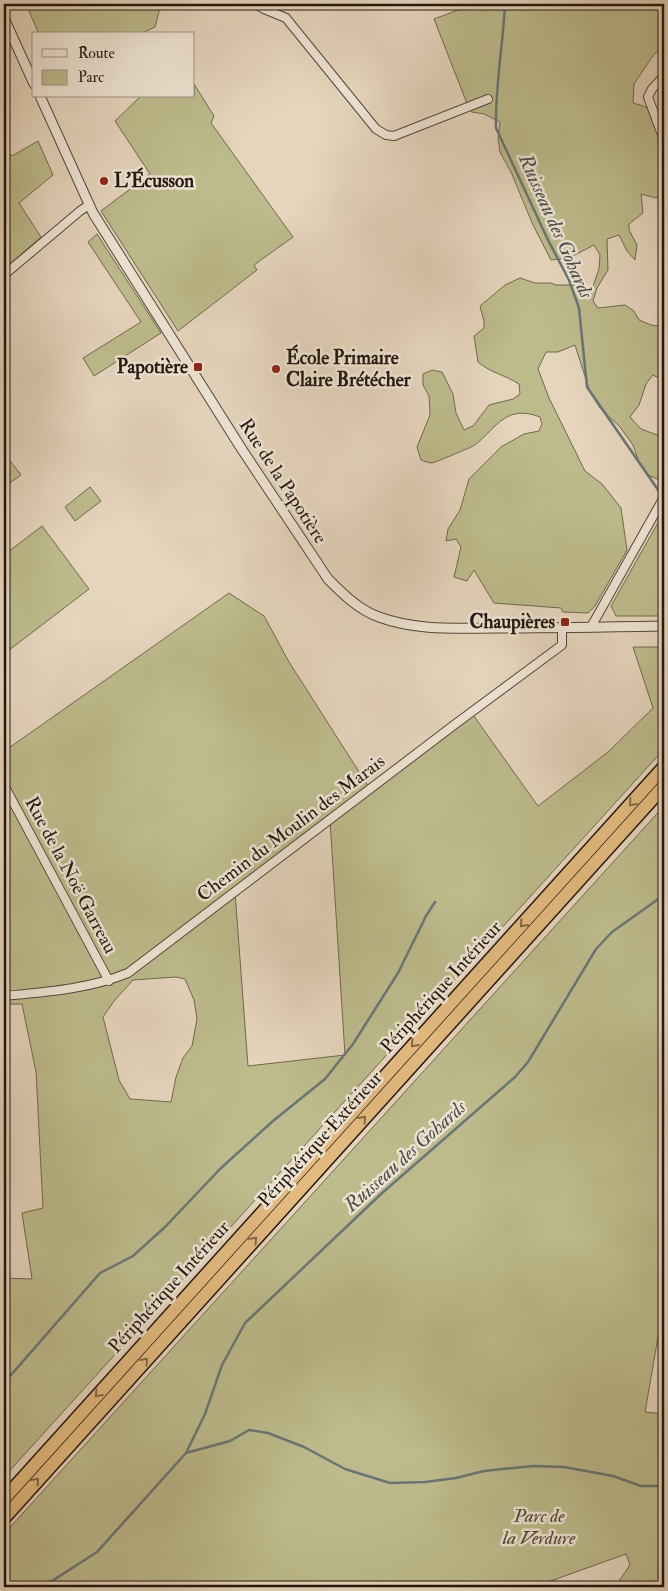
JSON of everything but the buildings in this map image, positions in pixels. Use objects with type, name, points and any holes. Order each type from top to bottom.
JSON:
[{"type":"highway","name":"Périphérique Intérieur","points":[[4,1499],[664,767]]},
{"type":"highway","name":"Périphérique Extérieur","points":[[4,1518],[664,786]]},
{"type":"street","points":[[256,4],[286,18],[376,128],[386,135],[394,136],[488,100]]},
{"type":"street","points":[[4,18],[32,80]]},
{"type":"street","points":[[664,76],[652,89],[648,97],[664,140]]},
{"type":"street","name":"Rue de la Papotière","points":[[41,98],[89,205],[242,448],[328,579],[343,594],[361,608],[378,617],[420,627],[664,626]]},
{"type":"street","points":[[4,275],[89,205]]},
{"type":"street","points":[[591,627],[663,500]]},
{"type":"street","name":"Chemin du Moulin des Marais","points":[[4,996],[91,986],[110,981],[128,973],[562,645],[562,627]]},
{"type":"street","name":"Rue de la Noë Garreau","points":[[4,785],[110,981]]},
{"type":"green space","points":[[26,4],[161,4],[155,27],[144,32],[38,32]]},
{"type":"green space","points":[[469,4],[664,4],[664,44],[652,57],[634,84],[633,103],[656,110],[664,109],[664,181],[661,183],[662,193],[656,198],[641,194],[643,213],[629,224],[629,230],[637,245],[635,260],[627,251],[619,235],[607,239],[608,270],[597,288],[593,301],[598,308],[625,305],[634,311],[639,320],[651,325],[664,327],[664,351],[661,359],[664,359],[664,381],[653,375],[646,384],[639,405],[630,417],[641,429],[660,436],[664,447],[664,479],[657,479],[648,475],[640,465],[633,445],[620,427],[600,408],[590,392],[575,345],[558,352],[546,352],[538,369],[549,398],[585,471],[602,484],[621,508],[627,550],[595,606],[588,613],[563,612],[561,608],[494,603],[474,570],[467,581],[454,577],[461,547],[456,539],[446,541],[448,529],[460,510],[469,479],[501,447],[524,434],[539,431],[542,424],[540,417],[519,413],[510,415],[496,425],[475,445],[432,463],[421,460],[417,447],[430,415],[429,396],[423,385],[423,374],[432,370],[442,372],[453,394],[456,413],[464,430],[473,426],[489,405],[513,399],[520,394],[519,384],[478,362],[474,336],[484,328],[480,306],[505,285],[520,278],[535,283],[576,285],[582,299],[591,292],[599,269],[600,255],[594,245],[569,258],[551,260],[500,152],[498,138],[500,122],[484,114],[472,112],[468,106],[434,19],[469,6]]},
{"type":"green space","points":[[195,86],[214,116],[211,123],[293,237],[254,265],[257,270],[178,331],[101,211],[150,174],[115,121],[139,98],[195,98]]},
{"type":"green space","points":[[38,141],[53,175],[19,203],[41,237],[4,269],[4,147],[12,156]]},
{"type":"green space","points":[[97,234],[161,333],[94,376],[83,358],[141,322],[88,242]]},
{"type":"green space","points":[[4,453],[21,475],[4,487]]},
{"type":"green space","points":[[90,487],[101,501],[75,521],[65,507]]},
{"type":"green space","points":[[664,512],[664,616],[616,616],[611,606]]},
{"type":"green space","points":[[42,526],[89,589],[4,654],[4,555]]},
{"type":"green space","points":[[229,593],[264,616],[289,662],[370,789],[471,712],[538,806],[608,752],[653,708],[633,647],[664,647],[664,749],[4,1477],[4,1278],[32,1279],[22,1213],[43,1208],[36,1072],[22,1004],[4,1004],[4,750]],"holes":[[[330,820],[345,1055],[248,1066],[235,892]],[[176,977],[185,979],[194,1000],[197,1019],[192,1046],[183,1058],[176,1077],[171,1102],[130,1099],[119,1080],[103,1017],[114,1001],[133,980]]]},
{"type":"green space","name":"Parc de la Verdure","points":[[664,806],[664,1141],[662,1145],[664,1146],[664,1262],[658,1288],[664,1287],[664,1303],[645,1412],[664,1414],[664,1587],[615,1587],[630,1565],[626,1554],[534,1587],[4,1587],[4,1534]]},
{"type":"waterway","name":"Ruisseau des Gohards","points":[[505,4],[496,128],[548,240],[569,280],[579,308],[587,387],[663,497]]},
{"type":"waterway","name":"Ruisseau des Gohards","points":[[186,1453],[205,1414],[222,1365],[245,1323],[381,1194],[515,1077],[528,1062],[596,949],[612,932],[664,895]]},
{"type":"waterway","points":[[4,1383],[100,1273],[133,1256],[165,1227],[221,1168],[273,1121],[325,1079],[353,1044],[398,973],[426,916],[435,902]]},
{"type":"waterway","points":[[4,1582],[14,1587],[34,1586],[52,1581],[97,1552],[186,1453],[230,1441],[249,1430],[268,1433],[304,1447],[345,1469],[390,1483],[425,1482],[456,1478],[484,1471],[533,1466],[564,1467],[613,1476],[641,1486],[664,1486]]},
{"type":"place","name":"L'Écusson","points":[[104,181]]},
{"type":"place","name":"Papotière","points":[[198,367]]},
{"type":"place","name":"École Primaire Claire Brétécher","points":[[276,369]]},
{"type":"place","name":"Chaupières","points":[[565,622]]}]
